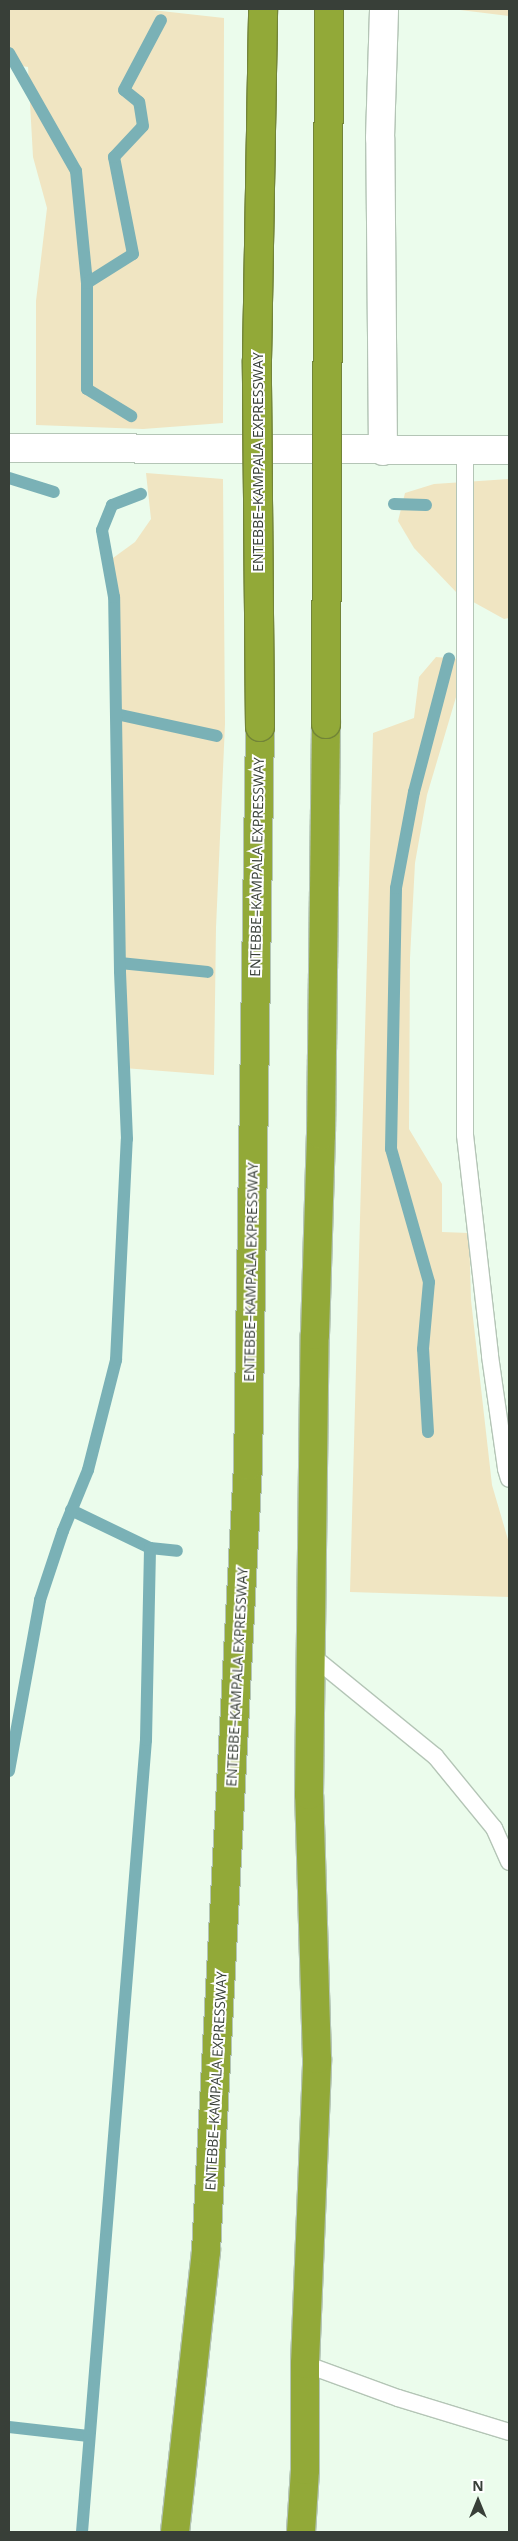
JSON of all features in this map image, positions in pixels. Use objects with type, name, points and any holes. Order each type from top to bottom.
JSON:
[{"type":"highway","name":"ENTEBBE–KAMPALA EXPRESSWAY","points":[[176,2532],[206,2250],[248,1466],[260,727],[257,360],[263,9]]},
{"type":"highway","points":[[301,2532],[305,2470],[305,2364],[317,2059],[309,1795],[326,724],[329,9]]},
{"type":"street","points":[[383,451],[380,138],[384,9]]},
{"type":"street","points":[[9,448],[383,451],[509,450]]},
{"type":"lane","points":[[465,450],[465,1135],[490,1356],[509,1479]]},
{"type":"lane","points":[[311,1656],[435,1756],[494,1828],[509,1862]]},
{"type":"lane","points":[[305,2364],[398,2398],[509,2432]]},
{"type":"shaded area","points":[[9,9],[143,9],[224,18],[223,423],[143,429],[36,425],[36,301],[47,208],[33,157],[28,67],[9,64]]},
{"type":"shaded area","points":[[452,9],[509,9],[509,16]]},
{"type":"shaded area","points":[[146,473],[223,479],[225,724],[216,928],[214,1075],[124,1068],[113,558],[135,542],[151,519]]},
{"type":"shaded area","points":[[509,479],[509,618],[504,619],[457,593],[414,548],[398,521],[405,493],[434,484]]},
{"type":"shaded area","points":[[436,657],[459,659],[462,677],[427,795],[415,863],[410,958],[409,1129],[442,1184],[442,1232],[469,1233],[471,1300],[492,1485],[509,1543],[509,1597],[350,1592],[373,733],[414,718],[419,677]]},
{"type":"waterway","points":[[87,283],[133,254],[114,157],[143,126],[139,102],[124,90],[161,20]]},
{"type":"waterway","points":[[9,53],[76,171],[87,283],[87,389],[131,416]]},
{"type":"waterway","points":[[9,478],[54,492]]},
{"type":"waterway","points":[[9,1771],[40,1600],[63,1531],[88,1470],[116,1360],[127,1139],[120,971],[114,597],[102,530],[112,505],[141,494]]},
{"type":"waterway","points":[[394,504],[426,505]]},
{"type":"waterway","points":[[428,1432],[423,1349],[429,1282],[391,1149],[396,888],[414,792],[449,659]]},
{"type":"waterway","points":[[116,714],[217,736]]},
{"type":"waterway","points":[[120,963],[208,972]]},
{"type":"waterway","points":[[71,1510],[150,1548],[177,1551]]},
{"type":"waterway","points":[[82,2532],[146,1740],[150,1548]]},
{"type":"waterway","points":[[9,2427],[88,2436]]}]
